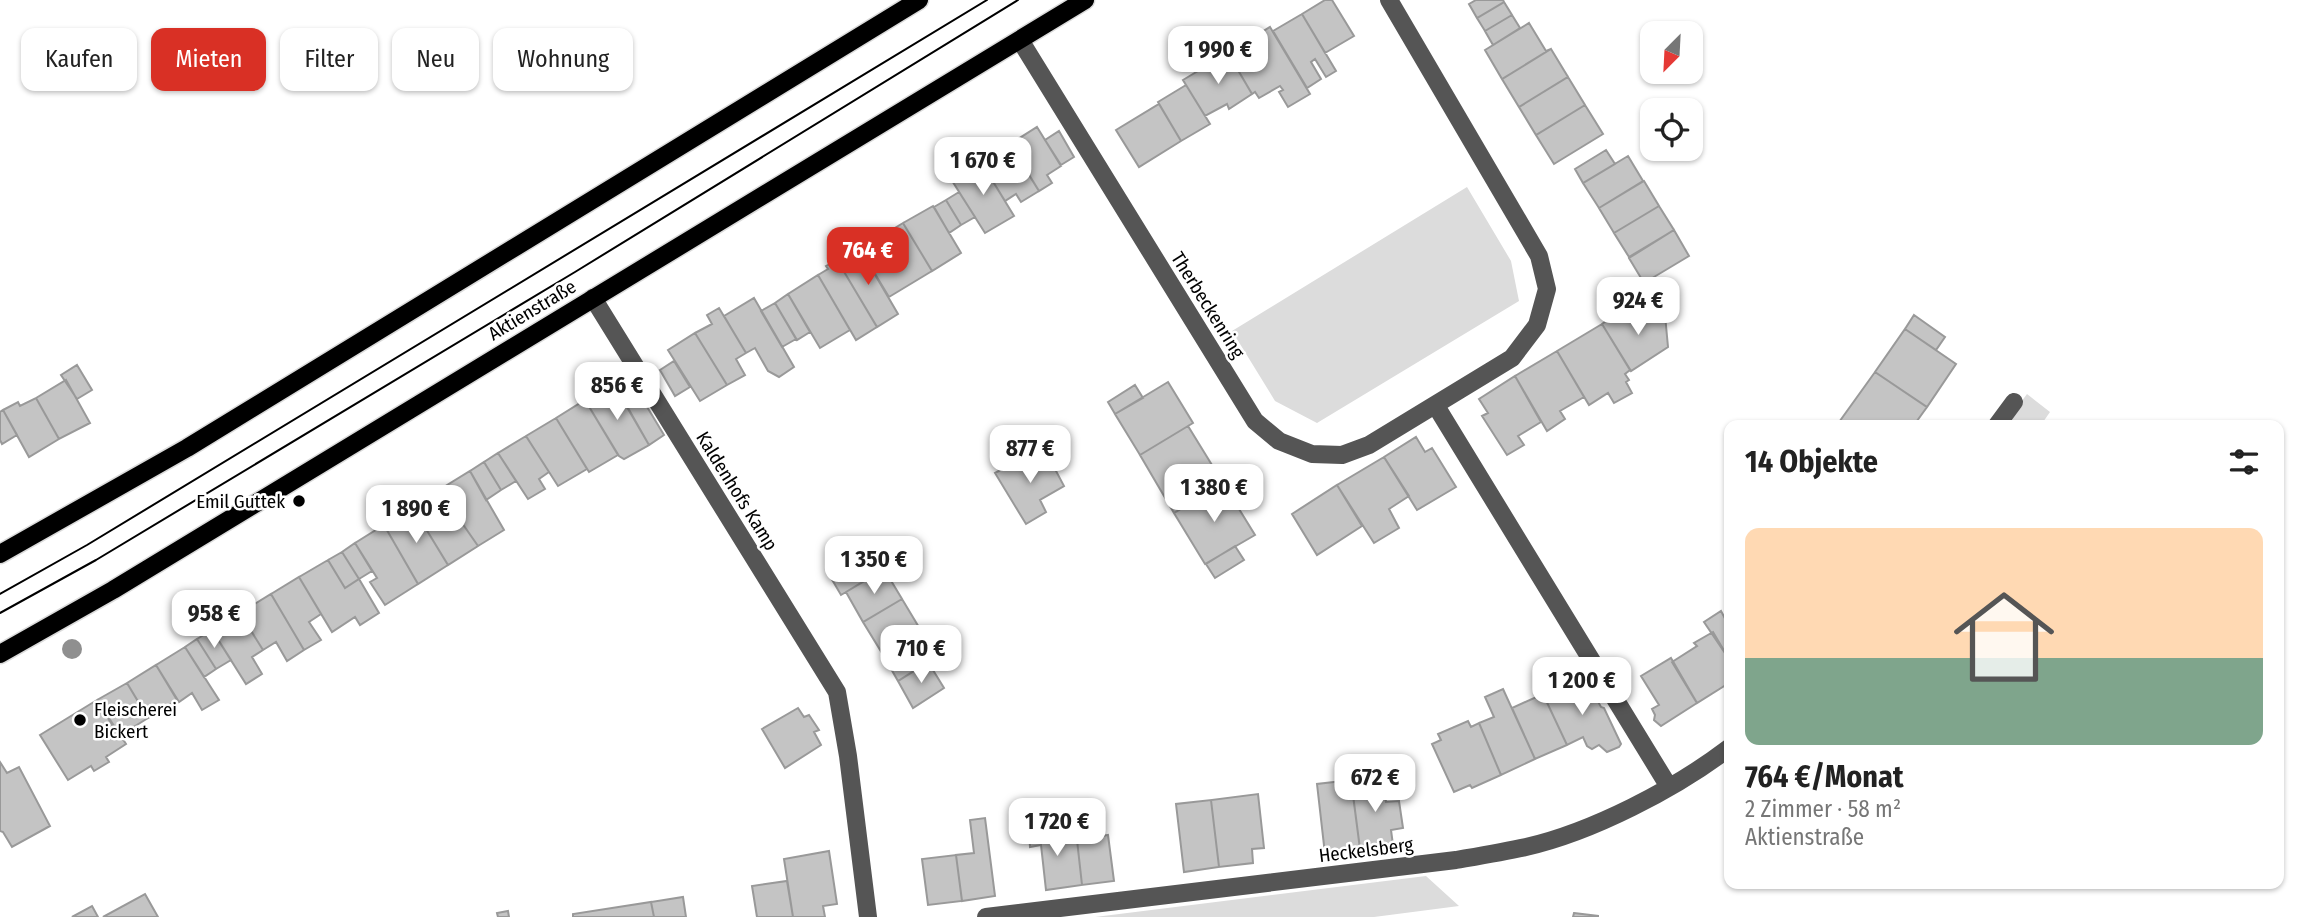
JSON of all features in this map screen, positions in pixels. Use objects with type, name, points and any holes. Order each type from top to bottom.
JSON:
[{"type":"main road","points":[[0,554],[187,448],[919,0]]},
{"type":"main road","name":"Aktienstraße","points":[[0,654],[113,590],[1085,0]]},
{"type":"street","name":"Therbeckenring","points":[[1020,40],[1255,421],[1279,440],[1312,454],[1342,455],[1369,445],[1512,358],[1537,325],[1547,289],[1539,256],[1389,0]]},
{"type":"street","name":"Kaldenhofs Kamp","points":[[593,298],[837,692],[848,756],[868,917]]},
{"type":"street","points":[[2001,420],[2014,401]]},
{"type":"street","points":[[1436,406],[1668,787]]},
{"type":"street","name":"Heckelsberg","points":[[986,917],[1456,860],[1516,849],[1600,822],[1668,787],[1724,751]]},
{"type":"shaded area","points":[[1467,187],[1511,261],[1519,301],[1317,423],[1275,401],[1232,331]]},
{"type":"shaded area","points":[[2027,394],[2050,412],[2044,420],[2008,420]]},
{"type":"shaded area","points":[[1426,876],[1459,906],[1374,917],[1095,917]]},
{"type":"building","points":[[1325,0],[1332,0],[1354,36],[1325,53],[1302,14]]},
{"type":"building","points":[[1476,0],[1504,2],[1477,18],[1469,4]]},
{"type":"building","points":[[1504,2],[1512,15],[1485,31],[1477,18]]},
{"type":"building","points":[[1302,14],[1336,71],[1326,77],[1315,59],[1311,62],[1321,79],[1307,88],[1273,31]]},
{"type":"building","points":[[1512,15],[1520,28],[1493,45],[1485,31]]},
{"type":"building","points":[[1529,23],[1546,51],[1551,49],[1502,79],[1485,50]]},
{"type":"building","points":[[1270,27],[1310,94],[1288,107],[1279,92],[1283,90],[1280,86],[1259,98],[1255,92],[1252,94],[1228,53]]},
{"type":"building","points":[[1551,49],[1568,77],[1519,107],[1502,79]]},
{"type":"building","points":[[1228,53],[1252,94],[1229,109],[1227,104],[1205,116],[1183,80]]},
{"type":"building","points":[[1568,77],[1585,105],[1536,135],[1519,107]]},
{"type":"building","points":[[1186,85],[1210,124],[1181,141],[1158,102]]},
{"type":"building","points":[[1159,104],[1181,141],[1139,167],[1116,130]]},
{"type":"building","points":[[1585,105],[1603,134],[1554,164],[1536,135]]},
{"type":"building","points":[[1037,127],[1061,166],[1047,175],[1052,183],[1039,191],[1010,144]]},
{"type":"building","points":[[1059,131],[1074,157],[1061,165],[1045,140]]},
{"type":"building","points":[[1010,144],[1039,191],[1021,202],[1016,194],[1005,201],[981,162]]},
{"type":"building","points":[[1606,150],[1615,164],[1583,183],[1575,169]]},
{"type":"building","points":[[1628,156],[1643,181],[1599,208],[1583,183]]},
{"type":"building","points":[[981,162],[1014,216],[985,233],[951,179]]},
{"type":"building","points":[[1644,181],[1659,206],[1614,233],[1599,208]]},
{"type":"building","points":[[959,192],[975,217],[961,225],[946,200]]},
{"type":"building","points":[[946,200],[961,225],[949,233],[934,207]]},
{"type":"building","points":[[933,206],[961,253],[932,271],[903,223]]},
{"type":"building","points":[[1659,206],[1674,230],[1629,257],[1614,233]]},
{"type":"building","points":[[903,223],[932,271],[889,297],[860,249]]},
{"type":"building","points":[[1674,230],[1689,256],[1644,283],[1629,258]]},
{"type":"building","points":[[860,249],[898,314],[877,327],[837,260]]},
{"type":"building","points":[[837,260],[877,327],[856,340],[818,275],[828,269],[826,266]]},
{"type":"building","points":[[818,275],[850,330],[820,348],[788,294]]},
{"type":"building","points":[[788,294],[810,332],[797,340],[775,303]]},
{"type":"building","points":[[754,298],[794,367],[779,377],[768,371],[755,348],[746,353],[724,316]]},
{"type":"building","points":[[775,303],[796,339],[782,347],[761,311]]},
{"type":"building","points":[[719,308],[746,353],[736,359],[745,375],[727,385],[695,333],[712,324],[707,315]]},
{"type":"building","points":[[1621,310],[1627,319],[1665,315],[1668,347],[1631,371],[1602,324]]},
{"type":"building","points":[[1914,315],[1945,337],[1936,350],[1905,329]]},
{"type":"building","points":[[1602,324],[1630,370],[1625,374],[1632,393],[1614,403],[1608,393],[1589,405],[1557,351]]},
{"type":"building","points":[[1905,329],[1956,364],[1927,407],[1875,372]]},
{"type":"building","points":[[695,333],[727,385],[700,401],[668,350]]},
{"type":"building","points":[[1557,351],[1584,397],[1560,411],[1565,419],[1547,431],[1515,376]]},
{"type":"building","points":[[674,361],[690,387],[675,396],[660,370]]},
{"type":"building","points":[[77,365],[92,390],[77,399],[61,375]]},
{"type":"building","points":[[1875,372],[1927,407],[1918,420],[1841,420]]},
{"type":"building","points":[[1515,376],[1541,422],[1518,436],[1524,445],[1507,455],[1482,416],[1488,413],[1479,399]]},
{"type":"building","points":[[629,377],[664,435],[649,445],[615,385]]},
{"type":"building","points":[[66,380],[90,423],[59,439],[36,398]]},
{"type":"building","points":[[1168,382],[1193,423],[1140,455],[1115,414]]},
{"type":"building","points":[[613,383],[649,445],[624,459],[619,456],[585,400]]},
{"type":"building","points":[[1135,385],[1143,398],[1115,414],[1108,402]]},
{"type":"building","points":[[36,398],[59,439],[29,457],[3,410],[18,402],[20,406]]},
{"type":"building","points":[[585,400],[618,455],[589,472],[556,418]]},
{"type":"building","points":[[3,410],[17,435],[2,444],[0,412]]},
{"type":"building","points":[[556,418],[587,469],[558,486],[526,436]]},
{"type":"building","points":[[1188,426],[1223,483],[1174,513],[1140,455]]},
{"type":"building","points":[[526,436],[549,472],[539,479],[545,489],[528,499],[498,453]]},
{"type":"building","points":[[1416,437],[1425,452],[1432,448],[1456,487],[1417,510],[1384,457]]},
{"type":"building","points":[[1046,452],[1064,486],[1040,500],[1046,512],[1026,524],[995,473],[1017,461],[1021,468]]},
{"type":"building","points":[[498,453],[516,481],[501,490],[484,462]]},
{"type":"building","points":[[1384,457],[1409,496],[1389,509],[1399,528],[1374,543],[1337,485]]},
{"type":"building","points":[[484,462],[501,490],[486,500],[470,471]]},
{"type":"building","points":[[470,471],[504,530],[478,546],[439,490]]},
{"type":"building","points":[[1223,483],[1255,535],[1205,564],[1174,513]]},
{"type":"building","points":[[1337,485],[1362,526],[1317,555],[1292,514]]},
{"type":"building","points":[[439,490],[478,546],[448,565],[412,506]]},
{"type":"building","points":[[412,506],[448,565],[418,584],[384,525]]},
{"type":"building","points":[[384,525],[418,584],[385,605],[370,582],[377,578],[355,543]]},
{"type":"building","points":[[355,543],[372,571],[359,579],[342,552]]},
{"type":"building","points":[[1235,546],[1244,560],[1215,578],[1206,564]]},
{"type":"building","points":[[342,552],[359,579],[345,588],[328,560]]},
{"type":"building","points":[[853,554],[868,579],[841,595],[827,571]]},
{"type":"building","points":[[328,560],[345,588],[359,579],[379,613],[360,625],[355,617],[332,632],[299,577]]},
{"type":"building","points":[[884,569],[902,599],[863,622],[846,592]]},
{"type":"building","points":[[299,577],[321,614],[309,622],[321,640],[304,650],[271,594]]},
{"type":"building","points":[[271,594],[304,650],[287,661],[276,642],[263,650],[240,613]]},
{"type":"building","points":[[902,599],[920,629],[882,653],[863,622]]},
{"type":"building","points":[[1721,611],[1724,617],[1724,652],[1704,622]]},
{"type":"building","points":[[240,613],[263,650],[252,657],[262,674],[246,684],[212,630]]},
{"type":"building","points":[[920,629],[938,656],[898,681],[882,653]]},
{"type":"building","points":[[212,630],[231,660],[216,669],[197,639]]},
{"type":"building","points":[[1713,632],[1724,651],[1724,686],[1697,703],[1672,662],[1697,646],[1694,643]]},
{"type":"building","points":[[197,639],[216,669],[204,677],[185,647]]},
{"type":"building","points":[[185,647],[219,700],[202,710],[192,693],[179,702],[156,665]]},
{"type":"building","points":[[1671,658],[1697,703],[1661,726],[1654,720],[1652,709],[1659,705],[1641,676]]},
{"type":"building","points":[[928,662],[944,688],[913,708],[898,681]]},
{"type":"building","points":[[156,665],[177,700],[148,718],[127,683]]},
{"type":"building","points":[[1575,679],[1580,690],[1587,686],[1591,689],[1604,708],[1621,744],[1619,747],[1607,752],[1599,745],[1592,749],[1587,746],[1583,737],[1567,745],[1543,694]]},
{"type":"building","points":[[127,683],[148,718],[119,736],[97,700]]},
{"type":"building","points":[[1503,689],[1535,759],[1501,775],[1479,723],[1494,717],[1485,697]]},
{"type":"building","points":[[1543,694],[1567,745],[1535,759],[1512,708]]},
{"type":"building","points":[[97,700],[126,744],[106,757],[109,762],[94,771],[91,766],[68,780],[40,735]]},
{"type":"building","points":[[798,708],[804,717],[809,715],[819,730],[814,732],[821,745],[785,768],[762,729]]},
{"type":"building","points":[[1468,721],[1471,727],[1479,723],[1501,775],[1472,788],[1470,785],[1454,792],[1432,744],[1441,740],[1438,734]]},
{"type":"building","points":[[0,762],[7,773],[19,767],[50,826],[12,847],[0,831]]},
{"type":"building","points":[[1378,778],[1383,781],[1386,802],[1399,801],[1403,828],[1391,830],[1393,845],[1360,849],[1352,787],[1358,779]]},
{"type":"building","points":[[1351,780],[1360,849],[1325,854],[1317,784]]},
{"type":"building","points":[[1258,794],[1264,848],[1252,849],[1253,863],[1219,867],[1211,800]]},
{"type":"building","points":[[1211,800],[1219,867],[1184,872],[1176,804]]},
{"type":"building","points":[[985,818],[995,896],[962,901],[956,855],[974,853],[970,820]]},
{"type":"building","points":[[1046,823],[1056,830],[1057,843],[1077,840],[1082,885],[1046,890],[1041,845],[1030,847],[1029,833],[1035,825]]},
{"type":"building","points":[[1108,835],[1114,881],[1082,885],[1077,840]]},
{"type":"building","points":[[829,851],[837,904],[823,906],[825,917],[793,917],[784,859]]},
{"type":"building","points":[[956,855],[962,901],[928,905],[922,859]]},
{"type":"building","points":[[787,881],[793,917],[757,917],[752,886]]},
{"type":"building","points":[[145,894],[158,917],[103,917]]},
{"type":"building","points":[[683,897],[686,917],[654,917],[651,902]]},
{"type":"building","points":[[651,902],[654,917],[573,917],[573,914]]},
{"type":"building","points":[[92,906],[98,917],[72,917]]},
{"type":"building","points":[[508,911],[509,917],[498,917],[497,913]]},
{"type":"building","points":[[1574,913],[1598,916],[1598,917],[1573,917]]},
{"type":"tram line","points":[[0,594],[87,545],[987,0]]},
{"type":"tram line","points":[[0,613],[96,560],[575,272],[1018,0]]},
{"type":"place","name":"Emil Guttek","points":[[299,501]]},
{"type":"place","name":"Fleischerei Bickert","points":[[80,720]]}]
